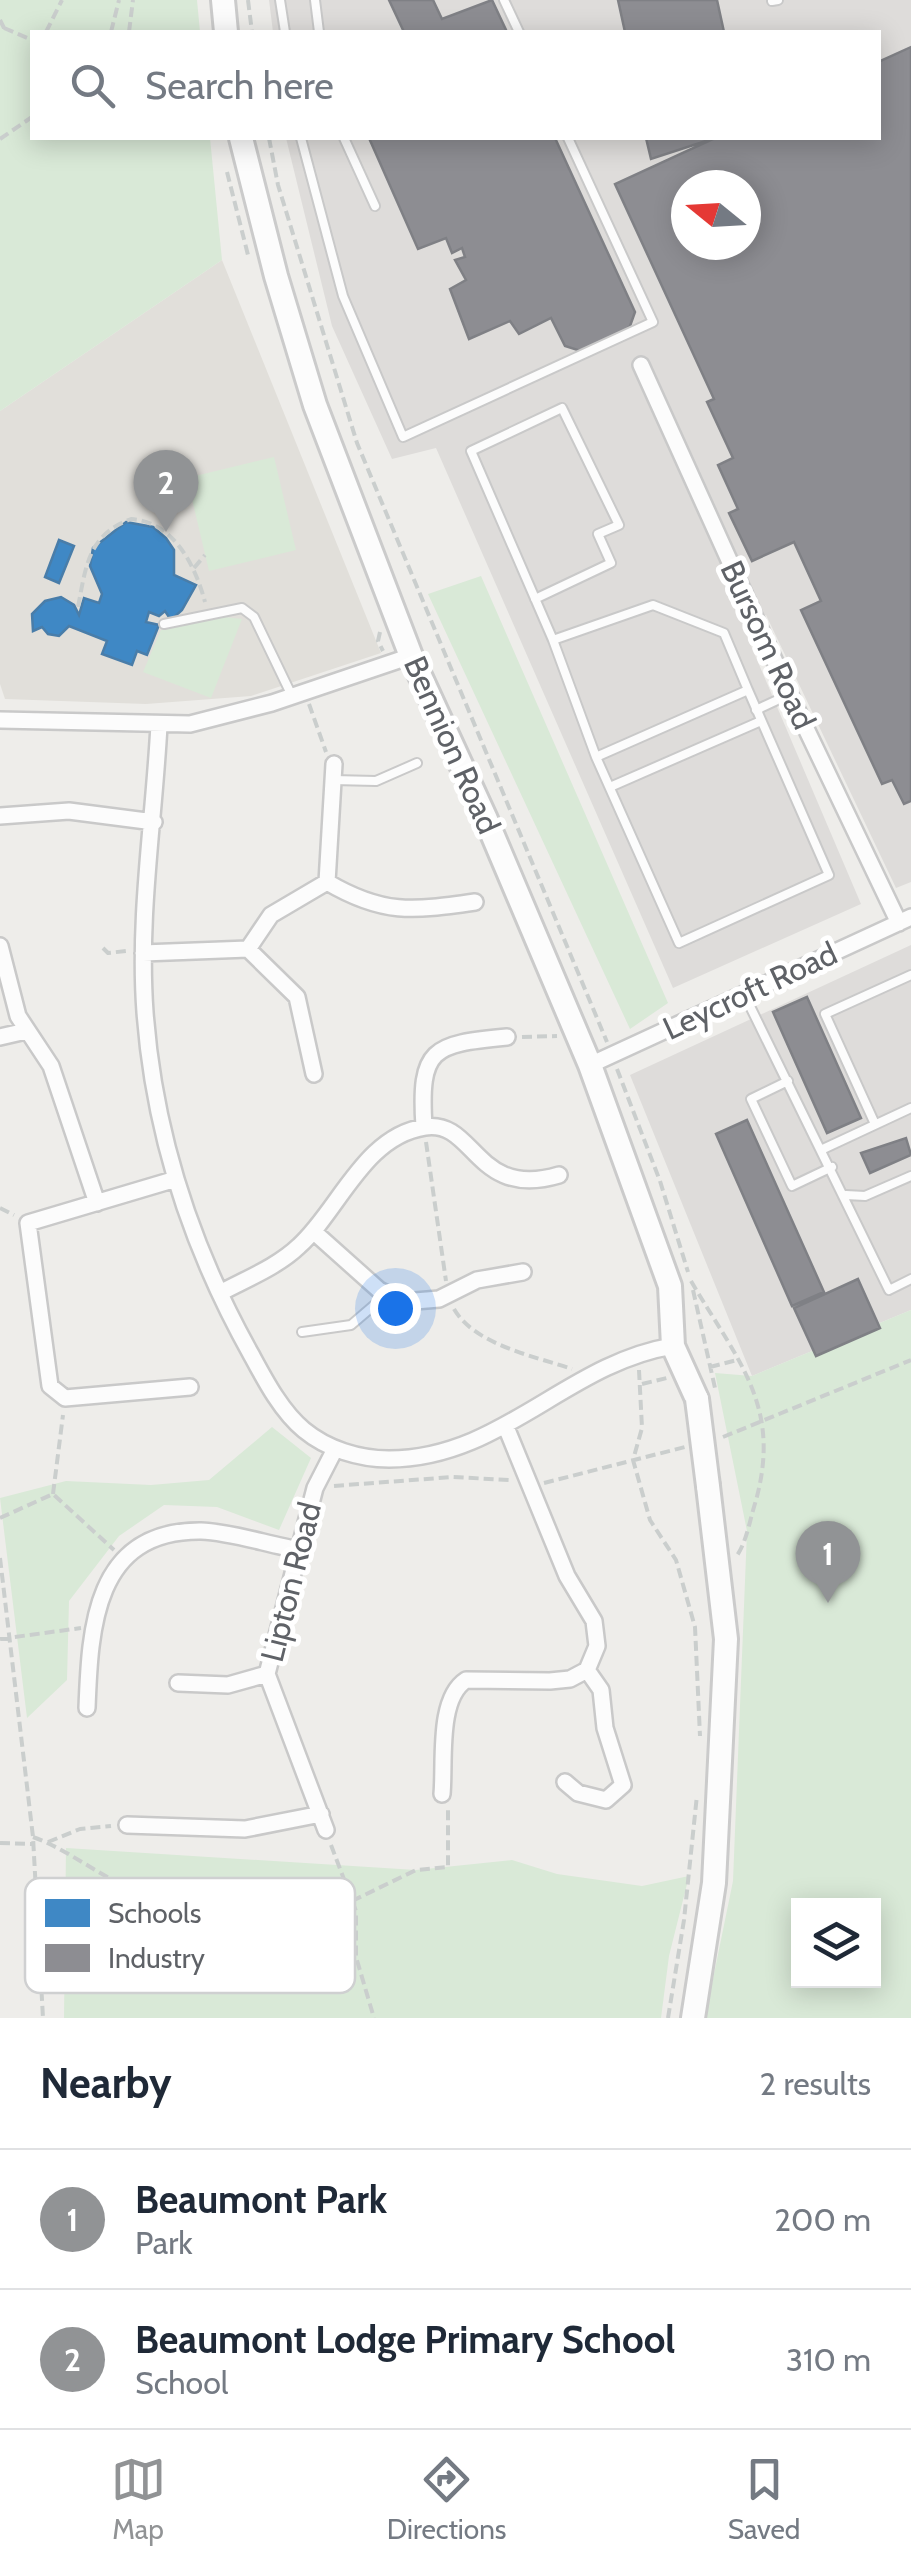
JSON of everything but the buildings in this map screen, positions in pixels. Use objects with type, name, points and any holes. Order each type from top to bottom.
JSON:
[{"type":"street","points":[[224,0],[226,30]]},
{"type":"street","name":"Bennion Road","points":[[242,140],[276,276],[316,405],[412,656],[486,817],[680,1283],[673,1346]]},
{"type":"street","name":"Bursom Road","points":[[641,365],[790,695],[905,920]]},
{"type":"street","points":[[0,720],[190,724],[299,694],[412,656]]},
{"type":"street","points":[[160,725],[143,953],[149,1056],[176,1179],[220,1292],[270,1388],[301,1428],[335,1448],[384,1460],[434,1456],[476,1443],[590,1376],[635,1356],[673,1346],[706,1397],[708,1486],[726,1639],[714,1883],[692,2018]]},
{"type":"street","points":[[326,882],[334,772]]},
{"type":"street","points":[[0,816],[69,811],[154,822]]},
{"type":"street","points":[[326,882],[368,903],[406,912],[474,902]]},
{"type":"street","points":[[248,949],[271,915],[326,882]]},
{"type":"street","name":"Leycroft Road","points":[[590,1066],[905,920]]},
{"type":"street","points":[[0,946],[26,1031],[51,1066],[97,1203]]},
{"type":"street","points":[[143,953],[248,949],[297,997],[314,1074]]},
{"type":"street","points":[[0,1037],[26,1031]]},
{"type":"street","points":[[424,1127],[421,1082],[431,1056],[452,1042],[507,1037]]},
{"type":"street","points":[[220,1292],[280,1261],[313,1231],[372,1158],[393,1140],[424,1127],[448,1130],[502,1177],[539,1182],[559,1176]]},
{"type":"street","points":[[176,1179],[28,1222],[50,1386],[65,1398],[190,1387]]},
{"type":"street","points":[[313,1231],[386,1295],[404,1302],[450,1296],[477,1280],[523,1272]]},
{"type":"street","points":[[442,1794],[449,1704],[458,1685],[466,1680],[570,1679],[588,1670],[597,1646],[594,1621],[567,1576],[506,1427]]},
{"type":"street","name":"Lipton Road","points":[[324,1822],[267,1674],[315,1488],[335,1448]]},
{"type":"street","points":[[87,1708],[90,1627],[106,1582],[148,1540],[201,1531],[300,1550]]},
{"type":"street","points":[[564,1782],[578,1792],[606,1800],[623,1784],[605,1728],[601,1690],[588,1670]]},
{"type":"street","points":[[178,1683],[228,1686],[267,1674]]},
{"type":"street","points":[[127,1824],[244,1829],[324,1822]]},
{"type":"lane","points":[[280,0],[285,30]]},
{"type":"lane","points":[[314,0],[319,30]]},
{"type":"lane","points":[[504,0],[518,30]]},
{"type":"lane","points":[[301,140],[343,296],[403,437],[653,322],[569,140]]},
{"type":"lane","points":[[345,140],[376,206]]},
{"type":"lane","points":[[535,598],[611,563],[598,534],[619,525],[562,408],[471,452],[553,640],[596,757],[679,943],[829,875],[724,634],[653,606],[553,640]]},
{"type":"lane","points":[[164,624],[242,608],[254,617],[299,694]]},
{"type":"lane","points":[[596,757],[748,690]]},
{"type":"lane","points":[[756,710],[790,695]]},
{"type":"lane","points":[[610,787],[761,721]]},
{"type":"lane","points":[[334,772],[376,782],[417,763]]},
{"type":"lane","points":[[876,1124],[826,1014],[911,975]]},
{"type":"lane","points":[[744,994],[890,1290],[911,1280]]},
{"type":"lane","points":[[788,1081],[751,1100],[792,1186],[832,1168]]},
{"type":"lane","points":[[823,1149],[911,1108]]},
{"type":"lane","points":[[846,1195],[865,1196],[911,1176]]},
{"type":"lane","points":[[302,1332],[351,1325],[386,1295]]},
{"type":"path","points":[[47,30],[62,0]]},
{"type":"path","points":[[112,30],[119,0]]},
{"type":"path","points":[[130,30],[134,0]]},
{"type":"path","points":[[248,0],[252,30]]},
{"type":"path","points":[[0,20],[2,29],[30,39]]},
{"type":"path","points":[[0,138],[30,118]]},
{"type":"path","points":[[269,140],[288,218],[357,443],[612,1055],[660,1181],[706,1397]]},
{"type":"path","points":[[78,606],[89,553],[97,538],[131,519],[158,526],[184,551],[194,568],[208,614]]},
{"type":"path","points":[[194,568],[205,555]]},
{"type":"path","points":[[299,694],[334,772]]},
{"type":"path","points":[[103,948],[108,953],[143,953]]},
{"type":"path","points":[[507,1037],[576,1035]]},
{"type":"path","points":[[424,1127],[450,1296],[463,1325],[504,1346],[590,1376]]},
{"type":"path","points":[[680,1283],[741,1366],[765,1420],[766,1468],[742,1550],[719,1582]]},
{"type":"path","points":[[635,1356],[642,1384],[642,1428],[633,1460],[650,1520],[676,1560],[695,1627],[701,1752]]},
{"type":"path","points":[[713,1440],[911,1360]]},
{"type":"path","points":[[53,1494],[65,1398]]},
{"type":"path","points":[[315,1488],[452,1478],[545,1483],[697,1444]]},
{"type":"path","points":[[0,1518],[53,1494]]},
{"type":"path","points":[[53,1494],[125,1560]]},
{"type":"path","points":[[0,1558],[35,1878]]},
{"type":"path","points":[[0,1639],[90,1627]]},
{"type":"path","points":[[668,2018],[684,1920],[698,1788]]},
{"type":"path","points":[[355,1900],[416,1870],[448,1866],[448,1807],[442,1794]]},
{"type":"path","points":[[324,1822],[344,1878]]},
{"type":"path","points":[[48,1842],[80,1829],[127,1824]]},
{"type":"path","points":[[33,1837],[66,1848],[110,1878]]},
{"type":"path","points":[[0,1842],[33,1844]]},
{"type":"path","points":[[356,1912],[356,1957],[374,2018]]},
{"type":"path","points":[[42,1993],[43,2018]]},
{"type":"shaded area","points":[[269,0],[911,0],[911,882],[896,888],[766,615],[743,627],[861,904],[673,988],[436,448],[392,459],[332,326],[286,140],[881,140],[881,30],[273,30]]},
{"type":"shaded area","points":[[222,260],[381,653],[251,696],[146,704],[5,699],[0,684],[0,411]]},
{"type":"shaded area","points":[[911,945],[911,1310],[752,1376],[630,1075]]},
{"type":"green space","points":[[0,0],[197,0],[200,30],[30,30],[30,140],[210,140],[222,260],[0,411]]},
{"type":"green space","points":[[274,457],[296,550],[209,571],[187,478]]},
{"type":"green space","points":[[481,576],[668,1003],[630,1029],[428,594]]},
{"type":"green space","points":[[224,617],[242,619],[211,698],[143,672],[161,630]]},
{"type":"green space","points":[[911,1310],[911,2018],[705,2018],[733,1881],[747,1531],[715,1373],[752,1376]]},
{"type":"green space","points":[[272,1427],[311,1458],[279,1530],[217,1507],[164,1505],[119,1536],[69,1601],[67,1680],[27,1718],[0,1498],[66,1481],[151,1485],[209,1480]]},
{"type":"green space","points":[[66,1848],[416,1870],[512,1860],[557,1874],[642,1886],[689,1876],[669,1956],[661,2018],[64,2018],[64,1993],[355,1993],[355,1878],[66,1878]]},
{"type":"place","name":"Beaumont Lodge Primary School","points":[[166,532]]},
{"type":"place","name":"Beaumont Park","points":[[828,1603]]}]
